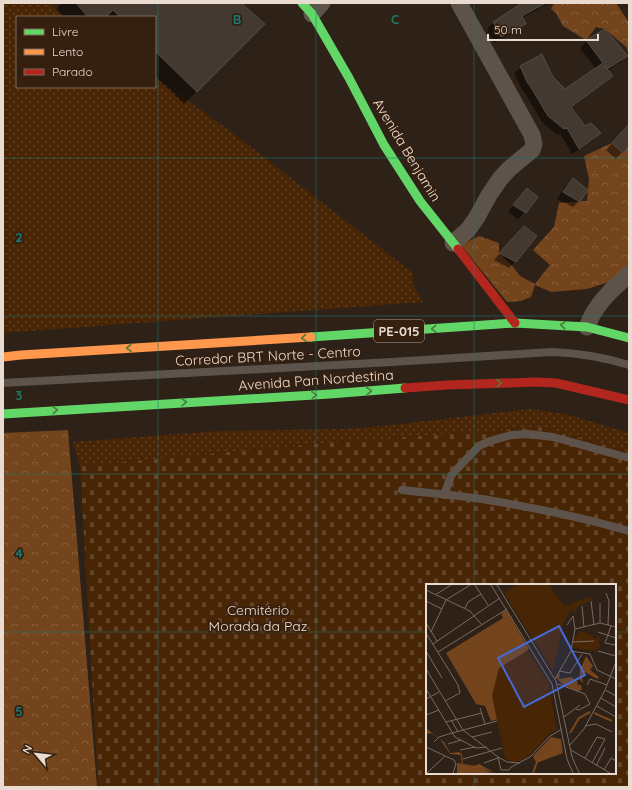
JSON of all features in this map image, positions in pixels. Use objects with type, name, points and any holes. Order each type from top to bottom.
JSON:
[{"type":"main road","name":"Avenida Benjamin","points":[[312,7],[384,144],[402,174],[420,201],[515,323]]},
{"type":"main road","name":"PE-015","points":[[3,357],[515,323],[587,327],[629,338]]},
{"type":"main road","points":[[3,367],[21,355]]},
{"type":"main road","name":"Avenida Pan Nordestina","points":[[5,410],[16,413],[447,385],[536,382],[556,383],[629,400]]},
{"type":"street","points":[[453,243],[468,230],[500,179],[509,169],[532,150],[534,144],[532,135],[459,3]]},
{"type":"street","points":[[587,327],[602,300],[629,274]]},
{"type":"lane","name":"Corredor BRT Norte - Centro","points":[[3,383],[552,352],[577,353],[629,365]]},
{"type":"lane","points":[[444,495],[451,476],[479,446],[510,435],[528,434],[553,437],[629,458]]},
{"type":"lane","points":[[402,490],[518,505],[629,531]]},
{"type":"green space","points":[[3,3],[50,3],[62,16],[16,16],[16,88],[156,88],[156,78],[238,137],[413,273],[413,285],[423,302],[3,333]]},
{"type":"green space","points":[[554,3],[616,3],[628,21],[629,55],[626,47],[605,29],[596,27],[586,40],[563,26],[556,13],[551,9]]},
{"type":"green space","points":[[612,143],[623,153],[629,146],[629,267],[612,281],[587,289],[551,292],[535,285],[531,297],[521,301],[507,302],[461,245],[479,236],[499,243],[499,253],[520,276],[535,284],[550,265],[533,250],[554,227],[559,203],[587,201],[589,179],[584,156]]},
{"type":"green space","points":[[529,409],[566,414],[629,433],[629,452],[543,427],[326,443],[80,466],[73,442],[218,431],[341,429],[383,426]]},
{"type":"green space","name":"Cemitério Morada da Paz","points":[[543,427],[629,452],[629,787],[98,787],[80,466],[326,443]]},
{"type":"green space","points":[[68,430],[97,787],[3,787],[3,433]]},
{"type":"building","points":[[76,3],[241,3],[265,24],[197,92],[156,52],[156,16],[119,16],[113,10],[107,16],[87,16]]},
{"type":"building","points":[[522,3],[546,3],[522,16],[526,24],[501,37],[493,22]]},
{"type":"building","points":[[605,29],[628,56],[607,69],[613,76],[571,107],[585,126],[591,123],[601,133],[579,149],[567,128],[564,129],[548,116],[528,84],[520,66],[542,54],[553,77],[565,89],[603,63],[586,40]]},
{"type":"building","points":[[629,124],[629,146],[623,153],[612,143]]},
{"type":"building","points":[[573,178],[588,190],[580,202],[563,192]]},
{"type":"building","points":[[527,188],[538,197],[526,213],[513,205]]},
{"type":"building","points":[[524,226],[537,236],[516,262],[499,253]]},
{"type":"traffic: fast","points":[[302,3],[312,14],[349,78],[384,145],[420,201],[458,249]]},
{"type":"traffic: fast","points":[[311,337],[515,323],[587,327],[629,338]]},
{"type":"traffic: fast","points":[[3,414],[405,388]]},
{"type":"traffic: slow","points":[[3,357],[311,337]]},
{"type":"traffic: jam","points":[[458,249],[515,323]]},
{"type":"traffic: jam","points":[[405,388],[536,382],[556,383],[629,400]]}]
